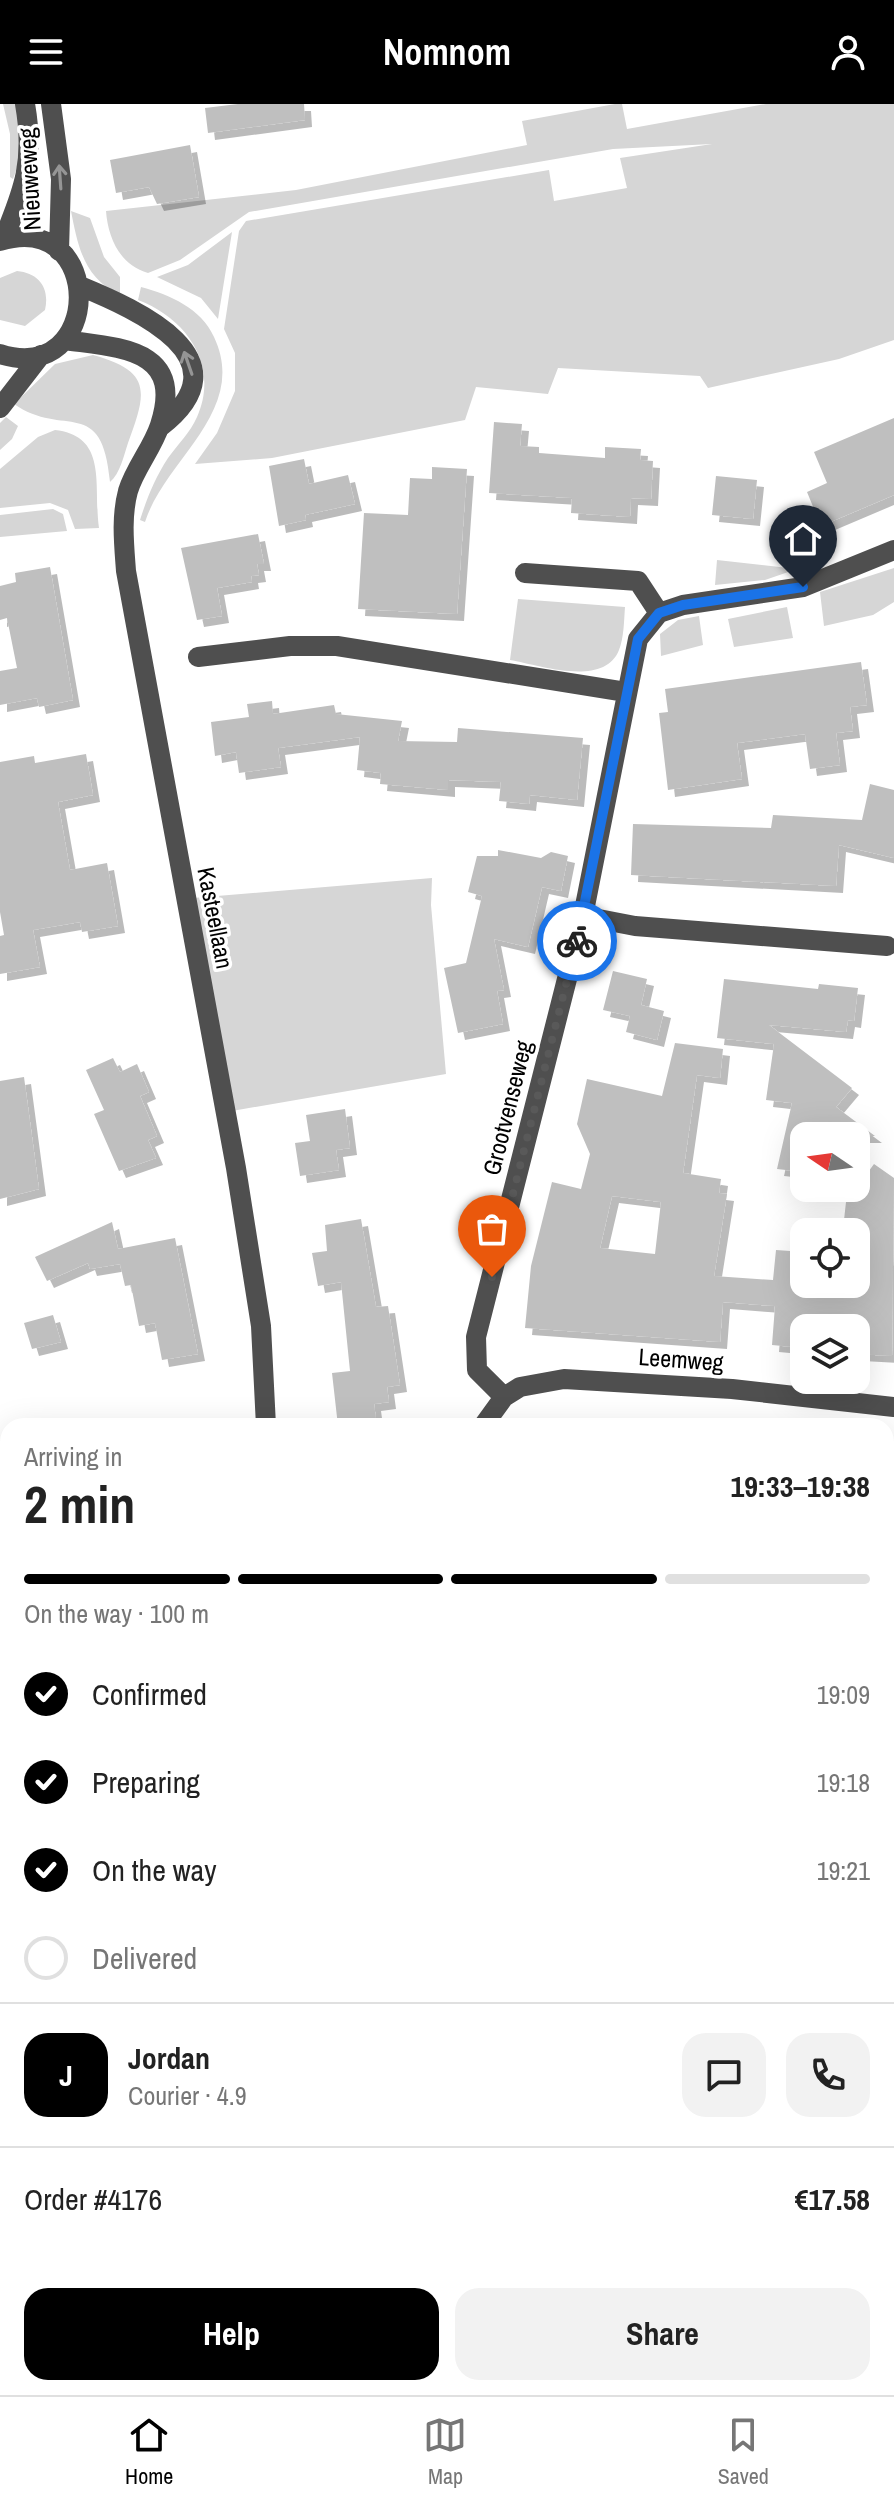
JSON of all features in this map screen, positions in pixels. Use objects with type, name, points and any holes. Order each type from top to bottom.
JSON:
[{"type":"street","name":"Nieuweweg","points":[[1,241],[28,174],[30,153],[25,104]]},
{"type":"street","name":"Nieuweweg","points":[[51,104],[61,179],[59,251]]},
{"type":"street","points":[[0,408],[41,355],[65,340],[76,323],[81,305],[76,273],[59,251],[32,239],[1,241]]},
{"type":"street","name":"Kasteellaan","points":[[80,286],[154,321],[185,353],[192,376],[191,395],[182,410],[160,427]]},
{"type":"street","name":"Kasteellaan","points":[[65,340],[130,350],[148,358],[165,384],[160,427],[127,493],[123,533],[126,571],[238,1182],[261,1326],[266,1418]]},
{"type":"street","points":[[0,354],[26,358],[41,355]]},
{"type":"street","points":[[525,573],[638,581],[659,613],[683,605],[803,587],[894,550]]},
{"type":"street","name":"Grootvenseweg","points":[[504,1397],[477,1370],[476,1337],[583,916],[638,639],[659,613]]},
{"type":"street","points":[[198,657],[290,646],[337,646],[626,692]]},
{"type":"street","points":[[583,916],[635,926],[887,946]]},
{"type":"street","name":"Leemweg","points":[[504,1397],[536,1382],[564,1379],[732,1389],[894,1407]]},
{"type":"street","points":[[489,1418],[504,1397]]},
{"type":"shaded area","points":[[3,104],[16,104],[19,152],[13,179],[10,177],[10,134]]},
{"type":"shaded area","points":[[622,104],[627,129],[766,104],[894,104],[894,340],[839,359],[708,388],[700,376],[558,368],[548,394],[476,387],[465,420],[272,458],[195,464],[217,433],[235,391],[235,353],[224,329],[239,231],[246,221],[549,170],[554,201],[627,188],[620,158],[712,144],[613,149],[249,212],[180,260],[148,273],[130,264],[117,249],[109,231],[106,211],[296,190],[527,145],[522,121]]},
{"type":"shaded area","points":[[71,211],[90,218],[104,257],[120,277],[120,295],[98,280],[85,260]]},
{"type":"shaded area","points":[[232,232],[218,319],[201,298],[157,277],[188,265]]},
{"type":"shaded area","points":[[17,271],[37,278],[46,295],[45,310],[25,326],[0,320],[0,278]]},
{"type":"shaded area","points":[[141,287],[184,304],[201,318],[214,337],[222,364],[221,388],[213,411],[155,499],[145,522],[140,520],[155,481],[197,417],[203,398],[204,379],[201,362],[184,331],[155,308],[138,300]]},
{"type":"shaded area","points":[[93,355],[126,368],[140,386],[139,410],[119,469],[110,482],[106,455],[99,438],[89,428],[32,414],[14,404],[55,364]]},
{"type":"shaded area","points":[[6,417],[18,426],[12,439],[0,450],[0,423]]},
{"type":"shaded area","points":[[55,430],[72,434],[84,442],[91,453],[97,481],[99,528],[75,529],[68,510],[50,503],[0,508],[0,469],[38,437]]},
{"type":"shaded area","points":[[53,509],[63,514],[67,531],[0,537],[0,515]]},
{"type":"shaded area","points":[[717,560],[797,569],[765,580],[715,585]]},
{"type":"shaded area","points":[[894,568],[894,602],[873,615],[824,626],[820,592]]},
{"type":"shaded area","points":[[518,599],[625,607],[619,650],[611,662],[586,671],[553,669],[510,660]]},
{"type":"shaded area","points":[[787,607],[793,638],[734,647],[728,619]]},
{"type":"shaded area","points":[[699,616],[703,645],[661,656],[660,634],[678,620]]},
{"type":"shaded area","points":[[432,878],[431,905],[446,1074],[232,1111],[193,898]]},
{"type":"building","points":[[238,104],[304,104],[305,120],[208,133],[205,108]]},
{"type":"building","points":[[190,145],[199,197],[157,204],[149,187],[116,193],[110,160]]},
{"type":"building","points":[[894,418],[894,495],[821,526],[807,492],[827,483],[814,452]]},
{"type":"building","points":[[494,422],[522,424],[520,446],[539,447],[539,453],[605,458],[605,447],[641,449],[640,460],[653,461],[651,499],[631,498],[630,517],[571,513],[572,498],[489,493]]},
{"type":"building","points":[[304,459],[309,484],[348,475],[355,504],[305,515],[306,520],[279,526],[269,466]]},
{"type":"building","points":[[432,467],[467,469],[457,614],[358,609],[364,513],[408,515],[410,478],[432,479]]},
{"type":"building","points":[[716,476],[757,480],[753,519],[712,515]]},
{"type":"building","points":[[258,534],[264,564],[257,564],[259,575],[251,576],[252,582],[217,588],[222,616],[197,620],[181,548]]},
{"type":"building","points":[[50,567],[73,700],[39,707],[37,698],[0,705],[0,671],[17,668],[7,618],[0,620],[0,586],[16,582],[15,573]]},
{"type":"building","points":[[861,662],[867,705],[850,707],[853,731],[836,733],[840,765],[810,769],[805,734],[737,743],[742,779],[668,790],[659,713],[668,712],[665,689]]},
{"type":"building","points":[[272,701],[273,714],[334,705],[336,714],[402,721],[398,741],[457,742],[458,728],[583,738],[577,800],[530,795],[529,804],[499,801],[501,782],[448,780],[448,790],[380,784],[381,773],[357,770],[360,737],[278,748],[281,767],[239,773],[236,752],[215,756],[211,722],[249,717],[247,704]]},
{"type":"building","points":[[86,754],[93,795],[58,802],[70,870],[107,863],[118,926],[82,932],[80,922],[33,930],[40,967],[0,974],[0,936],[4,935],[0,912],[0,762],[34,756],[35,763]]},
{"type":"building","points":[[870,784],[894,790],[894,858],[839,845],[836,886],[631,875],[633,824],[771,828],[773,815],[862,820]]},
{"type":"building","points":[[498,850],[541,858],[551,852],[568,856],[561,891],[542,887],[528,947],[494,939],[504,990],[497,991],[503,1024],[458,1033],[444,968],[466,963],[482,896],[468,892],[477,856],[498,856]]},
{"type":"building","points":[[613,971],[647,979],[641,1005],[664,1011],[657,1040],[626,1032],[630,1016],[603,1010]]},
{"type":"building","points":[[724,979],[818,989],[819,984],[858,988],[854,1021],[848,1020],[846,1032],[769,1025],[852,1088],[836,1107],[856,1122],[790,1122],[790,1170],[777,1169],[792,1103],[766,1100],[774,1044],[717,1038]]},
{"type":"building","points":[[675,1043],[723,1049],[720,1078],[697,1075],[683,1173],[721,1179],[719,1193],[727,1194],[714,1276],[773,1280],[776,1250],[790,1251],[790,1298],[870,1298],[870,1218],[844,1218],[846,1202],[870,1202],[870,1169],[874,1164],[894,1178],[892,1356],[870,1355],[870,1314],[790,1314],[790,1347],[772,1345],[775,1306],[723,1302],[720,1342],[525,1328],[531,1266],[552,1182],[581,1189],[590,1154],[577,1124],[587,1079],[662,1096]],"holes":[[[612,1196],[661,1202],[655,1254],[600,1248]]]},
{"type":"building","points":[[113,1058],[120,1072],[137,1064],[149,1092],[140,1096],[157,1136],[148,1140],[156,1158],[119,1171],[94,1114],[104,1110],[86,1070]]},
{"type":"building","points":[[24,1077],[39,1189],[0,1199],[0,1081]]},
{"type":"building","points":[[345,1109],[350,1148],[336,1150],[339,1170],[300,1176],[295,1143],[310,1141],[306,1115]]},
{"type":"building","points":[[361,1219],[376,1307],[388,1306],[400,1385],[387,1387],[389,1402],[374,1404],[376,1418],[337,1418],[332,1373],[350,1371],[341,1282],[318,1286],[312,1253],[327,1251],[325,1225]]},
{"type":"building","points":[[112,1222],[118,1249],[175,1238],[198,1354],[162,1360],[155,1323],[139,1326],[131,1285],[125,1286],[120,1264],[90,1269],[88,1263],[47,1281],[35,1257]]},
{"type":"building","points":[[53,1315],[61,1342],[32,1349],[24,1323]]},
{"type":"way so far","points":[[492,1277],[577,941]]},
{"type":"route","points":[[577,941],[638,639],[659,613],[683,605],[803,587]]}]
